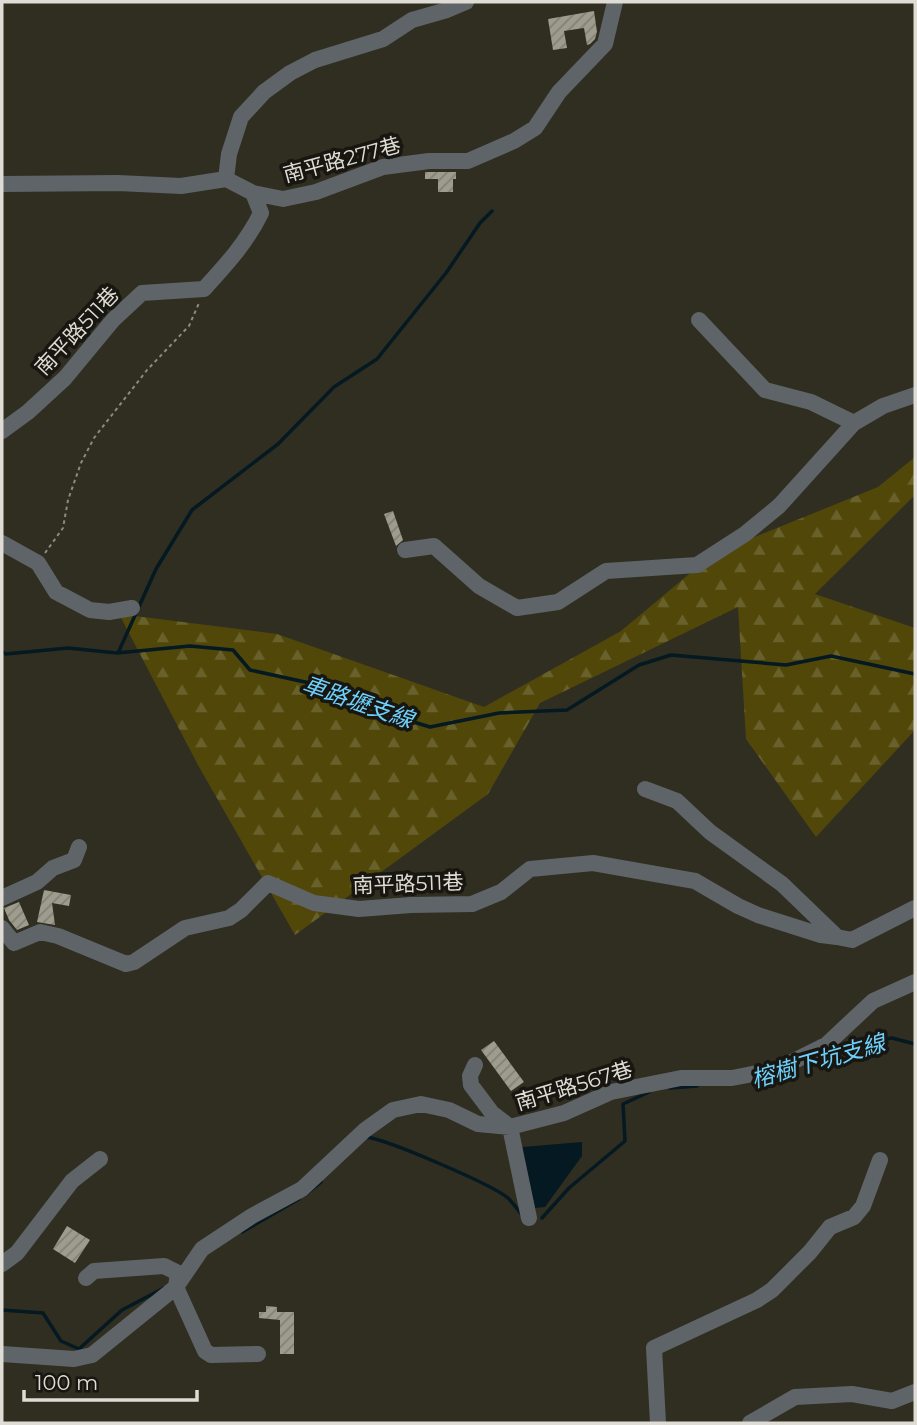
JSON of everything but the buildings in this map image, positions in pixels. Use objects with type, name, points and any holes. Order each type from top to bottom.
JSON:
[{"type":"lane","points":[[2,184],[118,183],[181,186],[226,179],[229,154],[241,117],[290,73],[315,60],[383,39],[412,20],[467,2]]},
{"type":"lane","name":"南平路277巷","points":[[226,179],[253,193],[283,199],[316,192],[383,167],[429,161],[468,161],[514,141],[534,128],[559,92],[605,44],[615,2]]},
{"type":"lane","points":[[204,289],[231,260],[255,226],[261,213],[253,193]]},
{"type":"lane","name":"南平路511巷","points":[[4,425],[28,412],[65,378],[113,320],[142,293],[204,289]]},
{"type":"lane","points":[[699,320],[765,390],[811,401],[855,423]]},
{"type":"lane","points":[[405,550],[434,546],[479,586],[517,608],[558,602],[606,571],[697,565],[745,534],[779,506],[855,423],[883,405],[915,395]]},
{"type":"lane","points":[[2,543],[38,563],[56,592],[90,610],[109,612],[132,608]]},
{"type":"lane","points":[[645,789],[677,801],[710,832],[782,884],[837,937],[852,940],[915,908]]},
{"type":"lane","points":[[2,898],[37,882],[54,868],[74,860],[79,846]]},
{"type":"lane","name":"南平路511巷","points":[[2,928],[14,943],[40,932],[58,936],[126,964],[134,962],[185,928],[229,918],[268,883],[314,903],[359,909],[471,904],[501,892],[530,869],[593,863],[695,881],[758,915],[821,935],[837,937]]},
{"type":"lane","name":"南平路567巷","points":[[2,1354],[74,1359],[92,1355],[176,1287],[202,1249],[252,1216],[302,1189],[365,1129],[393,1110],[421,1104],[449,1110],[478,1124],[510,1127],[564,1113],[611,1092],[681,1078],[732,1078],[778,1069],[826,1045],[873,1001],[915,982]]},
{"type":"lane","name":"南平路567巷","points":[[475,1065],[470,1076],[471,1085],[492,1113],[510,1127],[529,1218]]},
{"type":"lane","points":[[2,1264],[17,1253],[72,1181],[100,1160]]},
{"type":"lane","points":[[658,1423],[654,1348],[757,1300],[772,1290],[810,1252],[830,1227],[854,1217],[863,1206],[880,1160]]},
{"type":"lane","points":[[86,1278],[94,1271],[164,1266],[178,1273],[176,1287],[205,1351],[211,1355],[258,1354]]},
{"type":"lane","points":[[750,1423],[795,1397],[852,1394],[892,1401],[915,1392]]},
{"type":"path","points":[[38,563],[63,528],[68,500],[81,463],[94,438],[147,370],[189,326],[204,289]]},
{"type":"green space","points":[[915,457],[915,495],[815,594],[915,628],[915,730],[816,837],[746,739],[738,607],[540,703],[488,794],[295,935],[198,765],[119,614],[277,634],[484,707],[621,631],[713,554],[878,487]]},
{"type":"water","points":[[582,1142],[582,1156],[545,1207],[535,1208],[522,1147]]},
{"type":"waterway","points":[[118,653],[156,569],[192,510],[278,444],[334,387],[377,359],[446,273],[480,223],[492,211]]},
{"type":"waterway","name":"車路壢支線","points":[[2,652],[6,654],[68,648],[117,653],[190,646],[233,650],[250,670],[328,687],[378,711],[430,727],[499,713],[567,710],[639,665],[671,655],[786,665],[831,656],[915,674]]},
{"type":"waterway","name":"榕樹下坑支線","points":[[819,1057],[858,1044],[892,1038],[915,1044]]},
{"type":"waterway","name":"榕樹下坑支線","points":[[670,1088],[697,1086]]},
{"type":"waterway","name":"榕樹下坑支線","points":[[542,1218],[569,1188],[625,1141],[623,1104],[649,1092]]},
{"type":"waterway","name":"榕樹下坑支線","points":[[366,1137],[415,1153],[498,1191],[508,1198],[522,1215]]},
{"type":"waterway","name":"榕樹下坑支線","points":[[305,1195],[321,1182]]},
{"type":"waterway","name":"榕樹下坑支線","points":[[242,1232],[299,1199]]},
{"type":"waterway","name":"榕樹下坑支線","points":[[2,1310],[43,1313],[61,1341],[79,1349],[122,1310],[164,1288]]}]
